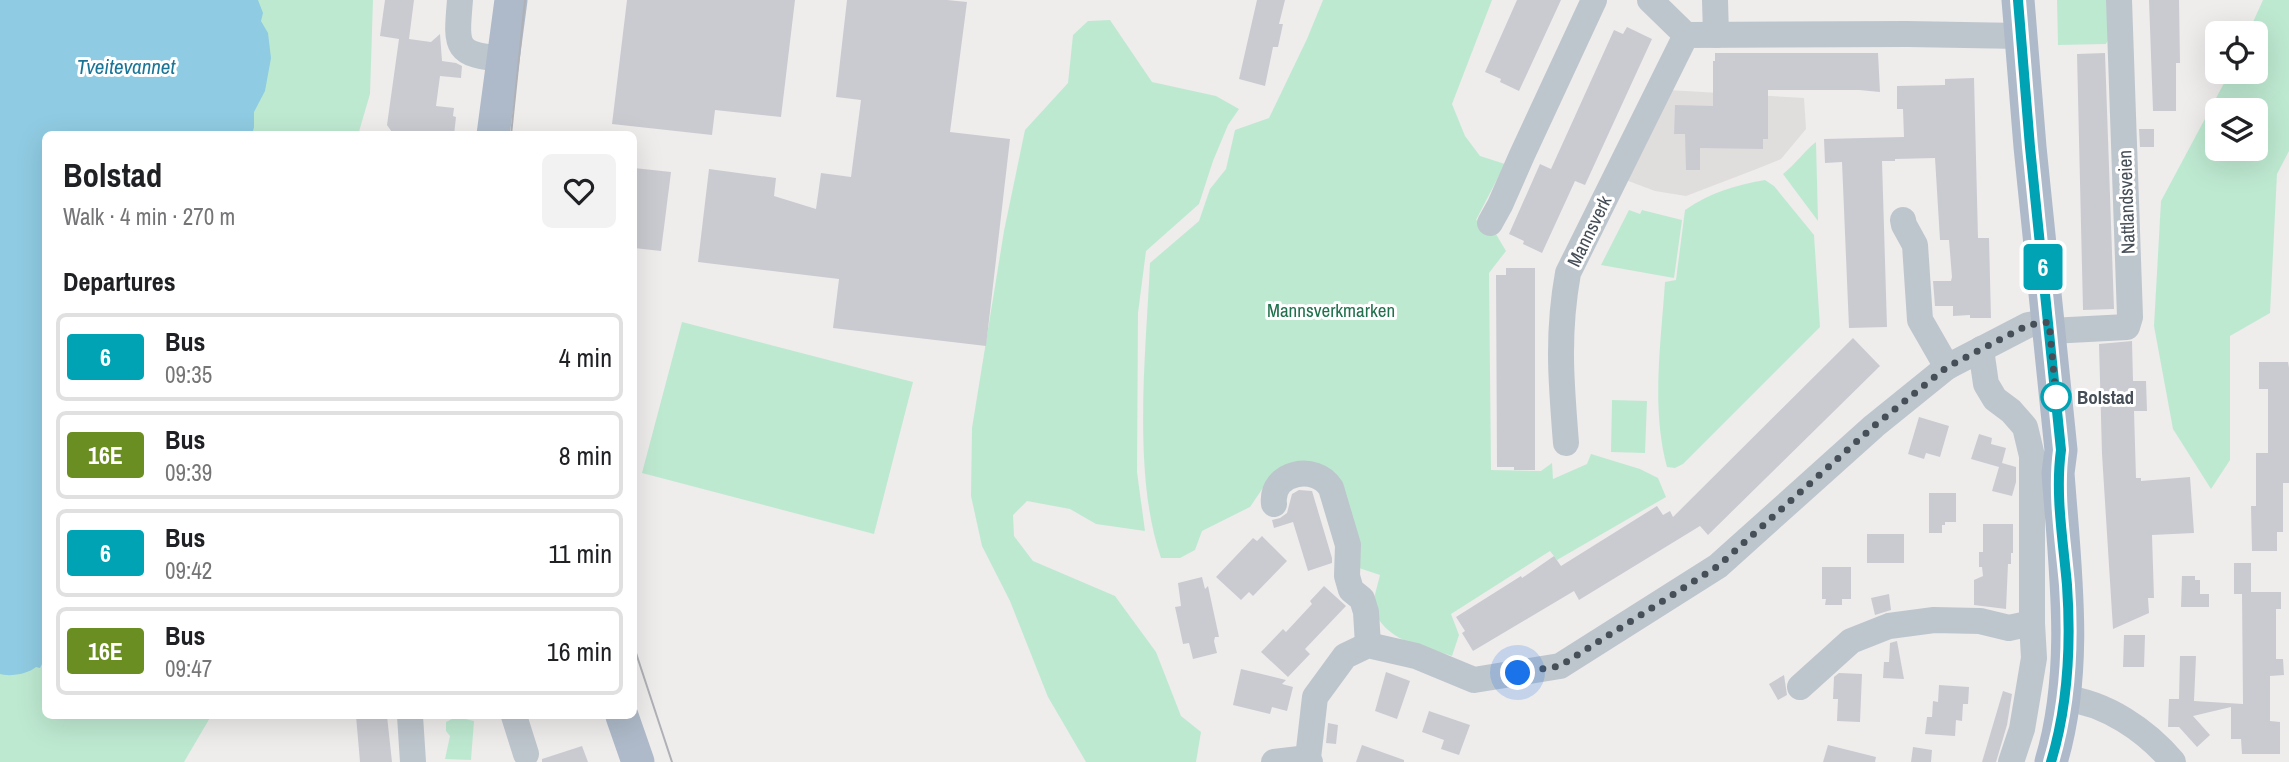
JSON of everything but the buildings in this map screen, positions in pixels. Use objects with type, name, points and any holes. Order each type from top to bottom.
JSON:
[{"type":"main road","points":[[494,131],[510,0]]},
{"type":"main road","points":[[2018,0],[2061,450],[2070,470],[2082,575],[2083,642],[2071,699],[2051,762]]},
{"type":"main road","points":[[2065,762],[2071,699]]},
{"type":"main road","points":[[623,719],[638,762]]},
{"type":"street","points":[[460,0],[459,31],[462,47],[475,56],[504,59]]},
{"type":"street","points":[[1490,223],[1594,0]]},
{"type":"street","points":[[1650,0],[1686,35],[2021,36]]},
{"type":"street","points":[[1715,0],[1716,35]]},
{"type":"street","name":"Nattlandsveien","points":[[2049,327],[2127,327],[2130,317],[2119,0]]},
{"type":"street","name":"Mannsverk","points":[[1566,443],[1559,364],[1562,308],[1568,273],[1686,35]]},
{"type":"street","points":[[1903,220],[1915,245],[1920,320],[1947,367]]},
{"type":"street","points":[[1274,762],[1309,760],[1315,697],[1345,656],[1367,645],[1416,656],[1474,680],[1560,666],[1718,566],[1874,426],[1947,367],[2028,325],[2049,327]]},
{"type":"street","points":[[1981,349],[1986,384],[1995,399],[2011,411],[2025,427],[2032,456],[2032,623],[2035,658],[2022,729],[2011,762]]},
{"type":"street","points":[[1274,504],[1275,492],[1285,478],[1309,473],[1320,475],[1327,481],[1348,545],[1347,576],[1352,590],[1362,599],[1366,612],[1367,645]]},
{"type":"street","points":[[1800,687],[1851,641],[1889,626],[1934,620],[1980,621],[2009,628],[2032,623]]},
{"type":"street","points":[[2071,699],[2103,707],[2156,744],[2173,762]]},
{"type":"street","points":[[410,719],[414,762]]},
{"type":"street","points":[[515,719],[525,759]]},
{"type":"shaded area","points":[[1668,90],[1804,98],[1806,129],[1781,159],[1686,196],[1655,191],[1623,179]]},
{"type":"green space","name":"Tveitevannet","points":[[0,0],[373,0],[370,94],[359,131],[42,131],[42,719],[209,719],[184,762],[0,762]]},
{"type":"green space","name":"Mannsverkmarken","points":[[1323,0],[1492,0],[1452,104],[1465,136],[1480,156],[1505,164],[1476,220],[1493,229],[1506,251],[1489,273],[1491,470],[1541,471],[1552,463],[1553,479],[1587,464],[1591,454],[1640,469],[1658,478],[1666,497],[1557,560],[1550,551],[1451,614],[1459,635],[1452,656],[1394,635],[1378,618],[1372,606],[1380,575],[1353,566],[1329,474],[1269,479],[1250,507],[1202,531],[1195,550],[1180,558],[1161,558],[1152,525],[1146,489],[1143,412],[1150,263],[1199,221],[1210,189],[1226,169],[1235,130],[1269,118]]},
{"type":"green space","points":[[2057,0],[2108,0],[2109,38],[2106,44],[2058,45]]},
{"type":"green space","points":[[2263,0],[2289,0],[2289,151],[2277,174],[2270,313],[2230,336],[2230,460],[2211,489],[2173,429],[2154,326],[2161,201],[2205,119],[2205,161],[2268,161],[2268,98],[2216,98],[2224,84],[2268,84],[2268,21],[2253,21]]},
{"type":"green space","points":[[1110,20],[1152,82],[1216,96],[1239,109],[1228,125],[1199,204],[1146,251],[1138,313],[1137,472],[1145,531],[1096,524],[1070,509],[1027,501],[1013,515],[1014,536],[1033,561],[1115,596],[1156,652],[1181,716],[1201,732],[1196,762],[1086,762],[1048,697],[1010,601],[982,546],[971,496],[972,428],[1004,231],[1025,130],[1068,83],[1073,35],[1088,21]]},
{"type":"green space","points":[[1816,142],[1818,221],[1783,174]]},
{"type":"green space","points":[[1765,180],[1774,186],[1814,235],[1820,327],[1683,464],[1675,468],[1667,467],[1659,422],[1660,352],[1665,282],[1676,280],[1685,210],[1723,190]]},
{"type":"green space","points":[[1629,210],[1640,214],[1642,210],[1682,220],[1674,278],[1601,265]]},
{"type":"green space","points":[[682,322],[913,382],[874,534],[642,473]]},
{"type":"green space","points":[[1612,400],[1647,401],[1645,453],[1611,452]]},
{"type":"green space","points":[[452,719],[474,721],[471,760],[445,759],[450,736],[446,731],[446,722]]},
{"type":"water","name":"Tveitevannet","points":[[0,0],[258,0],[263,13],[261,21],[268,33],[271,58],[265,91],[254,112],[253,131],[42,131],[42,664],[40,668],[36,667],[24,673],[0,674]]},
{"type":"tram line","points":[[511,131],[525,0]]},
{"type":"tram line","points":[[637,656],[672,762]]},
{"type":"bus line","name":"6","points":[[2018,0],[2061,450],[2058,473],[2068,641],[2064,698],[2051,762]]},
{"type":"place","name":"Bolstad","points":[[2056,397]]},
{"type":"route","points":[[1518,673],[1560,666],[1718,566],[1874,426],[1947,367],[2028,325],[2049,322],[2056,397]]}]
